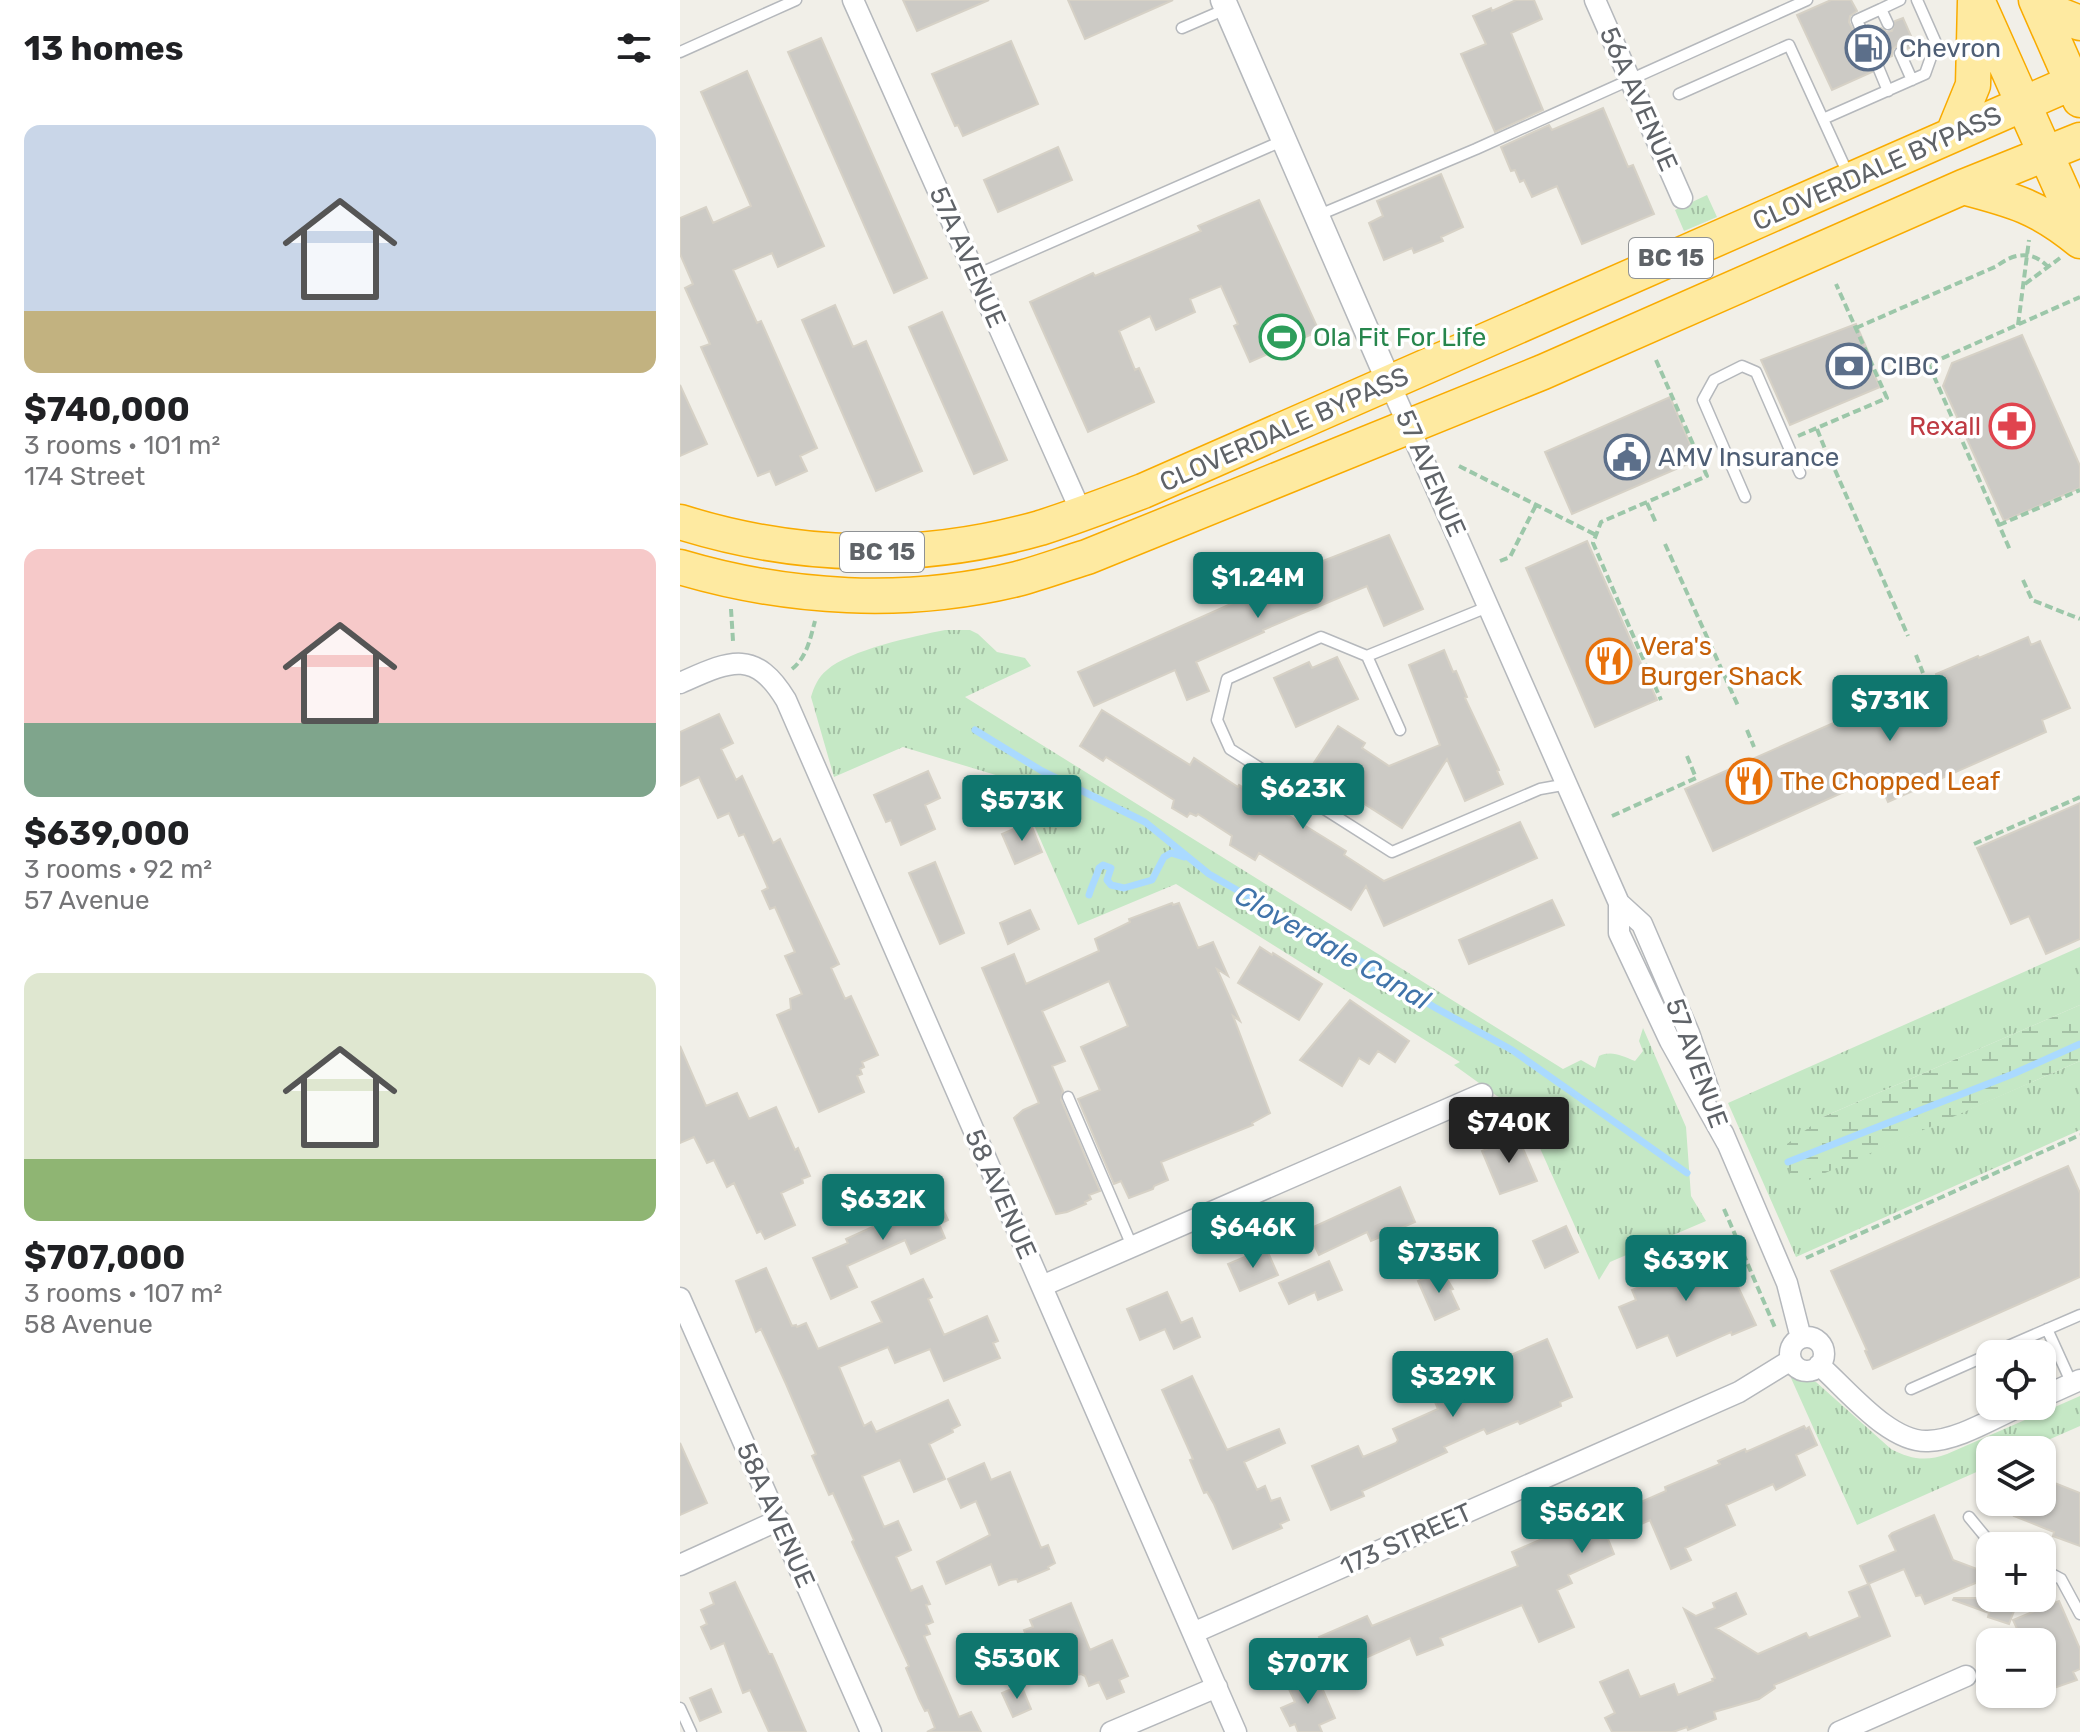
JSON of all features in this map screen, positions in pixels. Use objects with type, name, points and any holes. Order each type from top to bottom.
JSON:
[{"type":"highway","points":[[1976,0],[2047,154],[2074,243]]},
{"type":"highway","points":[[1953,134],[1973,85],[1976,0]]},
{"type":"highway","points":[[2038,3],[2080,23]]},
{"type":"highway","points":[[2038,3],[2077,87]]},
{"type":"highway","name":"CLOVERDALE BYPASS","points":[[680,522],[743,540],[800,549],[908,551],[953,547],[998,538],[1082,514],[1143,491],[2024,103],[2077,87]]},
{"type":"highway","name":"CLOVERDALE BYPASS","points":[[680,567],[750,585],[846,595],[928,593],[1016,579],[1129,541],[1410,427],[1543,372],[1963,187],[2080,140]]},
{"type":"highway","points":[[1963,187],[2026,205],[2053,219],[2074,243]]},
{"type":"street","name":"57A AVENUE","points":[[853,0],[1082,514]]},
{"type":"street","name":"56A AVENUE","points":[[1595,0],[1682,198]]},
{"type":"street","name":"57 AVENUE","points":[[1224,4],[1619,903],[1642,924],[1689,1033],[1727,1143],[1787,1283],[1791,1338]]},
{"type":"street","name":"58 AVENUE","points":[[680,683],[735,663],[754,666],[765,671],[786,700],[1236,1732]]},
{"type":"street","points":[[1042,1286],[1482,1094]]},
{"type":"street","name":"58A AVENUE","points":[[680,1298],[871,1732]]},
{"type":"street","points":[[1791,1338],[1812,1338],[1821,1345],[1823,1356],[1819,1365],[1803,1370],[1791,1360],[1791,1338]]},
{"type":"street","name":"173 STREET","points":[[1193,1633],[1739,1392],[1791,1360]]},
{"type":"street","points":[[1819,1365],[1888,1427],[1915,1441],[1944,1439],[1988,1420]]},
{"type":"street","points":[[2056,1391],[2076,1382]]},
{"type":"street","points":[[680,1565],[779,1520]]},
{"type":"street","points":[[1839,1732],[1966,1676]]},
{"type":"street","points":[[1111,1732],[1217,1687]]},
{"type":"lane","points":[[680,52],[796,0]]},
{"type":"lane","points":[[1318,216],[1630,80],[1783,5],[1807,0]]},
{"type":"lane","points":[[1863,35],[1857,20],[1900,0]]},
{"type":"lane","points":[[1823,119],[1925,74],[1936,43],[1917,0]]},
{"type":"lane","points":[[1182,28],[1224,4]]},
{"type":"lane","points":[[1881,9],[1888,24]]},
{"type":"lane","points":[[1679,94],[1789,45],[1850,180]]},
{"type":"lane","points":[[1900,53],[1912,80]]},
{"type":"lane","points":[[1876,62],[1888,91]]},
{"type":"lane","points":[[976,275],[1284,140]]},
{"type":"lane","points":[[1745,497],[1703,400],[1714,380],[1742,366],[1756,372],[1800,473]]},
{"type":"lane","points":[[1367,656],[1490,606]]},
{"type":"lane","points":[[1400,730],[1367,656],[1321,637],[1227,679],[1217,720],[1230,749],[1392,852],[1540,789],[1568,784]]},
{"type":"lane","points":[[1068,1097],[1132,1246]]},
{"type":"lane","points":[[2022,1340],[2080,1315]]},
{"type":"lane","points":[[2047,1329],[2076,1382]]},
{"type":"lane","points":[[1911,1389],[1976,1360]]},
{"type":"lane","points":[[1969,1517],[1981,1532]]},
{"type":"lane","points":[[2056,1576],[2061,1579],[2080,1614]]},
{"type":"lane","points":[[680,1708],[691,1732]]},
{"type":"path","points":[[2018,325],[2031,229]]},
{"type":"path","points":[[2023,285],[2074,243]]},
{"type":"path","points":[[1856,328],[1997,266],[2008,258],[2027,255],[2038,258],[2048,267]]},
{"type":"path","points":[[1793,439],[1887,398],[1836,284]]},
{"type":"path","points":[[1909,373],[2080,297]]},
{"type":"path","points":[[1656,360],[1707,476],[1601,522],[1593,543],[1661,700]]},
{"type":"path","points":[[1929,365],[2010,550]]},
{"type":"path","points":[[1817,428],[1825,449]]},
{"type":"path","points":[[1459,466],[1596,535]]},
{"type":"path","points":[[1835,470],[1908,636]]},
{"type":"path","points":[[1999,525],[2080,490]]},
{"type":"path","points":[[1646,503],[1656,523]]},
{"type":"path","points":[[1500,561],[1510,557],[1536,505]]},
{"type":"path","points":[[1665,544],[1739,708]]},
{"type":"path","points":[[2023,580],[2032,600],[2080,619]]},
{"type":"path","points":[[731,609],[733,641]]},
{"type":"path","points":[[792,669],[808,648],[815,621]]},
{"type":"path","points":[[1916,655],[1923,673]]},
{"type":"path","points":[[1747,730],[1754,747]]},
{"type":"path","points":[[1612,816],[1696,778],[1687,756]]},
{"type":"path","points":[[1974,844],[2080,797]]},
{"type":"path","points":[[1806,1258],[2080,1135]]},
{"type":"path","points":[[1724,1209],[1767,1313],[1791,1338]]},
{"type":"green space","points":[[1707,195],[1717,217],[1684,231],[1675,210]]},
{"type":"green space","points":[[945,630],[970,630],[997,652],[1025,658],[1031,666],[965,697],[1563,1069],[1581,1060],[1595,1068],[1599,1056],[1608,1054],[1635,1061],[1643,1051],[1639,1041],[1643,1028],[1686,1127],[1691,1196],[1706,1221],[1610,1262],[1599,1280],[1522,1108],[1497,1096],[1454,1065],[1460,1062],[1176,884],[1078,925],[1023,800],[999,776],[903,747],[834,777],[811,697],[821,676],[837,663],[866,650]]},
{"type":"green space","points":[[2080,947],[2080,1005],[1823,1117],[1791,1187],[2080,1061],[2080,1130],[1796,1257],[1728,1103]]},
{"type":"green space","points":[[2080,1005],[2080,1061],[1791,1188],[1787,1144],[1823,1117]]},
{"type":"green space","points":[[1803,1377],[1816,1382],[1891,1449],[1905,1455],[1932,1458],[1976,1441],[1976,1472],[1857,1525],[1791,1378]]},
{"type":"green space","points":[[2080,1396],[2080,1426],[2056,1436],[1988,1436],[2025,1420],[2056,1420],[2056,1406]]},
{"type":"building","points":[[903,0],[989,0],[917,31]]},
{"type":"building","points":[[1068,0],[1173,0],[1085,39]]},
{"type":"building","points":[[1516,0],[1534,0],[1542,19],[1511,33],[1543,110],[1495,132],[1461,54],[1486,44],[1473,16]]},
{"type":"building","points":[[1831,0],[1851,0],[1857,11],[1850,16],[1849,22],[1859,42],[1867,42],[1870,32],[1881,28],[1892,31],[1895,21],[1903,18],[1915,45],[1907,49],[1898,45],[1893,49],[1892,56],[1884,59],[1878,54],[1872,55],[1868,62],[1872,72],[1832,90],[1797,15]]},
{"type":"building","points":[[821,38],[927,278],[894,293],[788,52]]},
{"type":"building","points":[[1011,41],[1038,104],[963,136],[958,125],[955,126],[932,74]]},
{"type":"building","points":[[747,71],[824,246],[778,267],[772,253],[733,270],[757,323],[761,321],[817,448],[800,456],[807,471],[776,485],[770,471],[758,476],[701,347],[710,344],[685,288],[693,284],[680,254],[680,218],[706,207],[713,223],[751,206],[701,92]]},
{"type":"building","points":[[1603,108],[1628,167],[1633,165],[1654,214],[1582,244],[1557,186],[1532,197],[1524,180],[1520,182],[1515,170],[1511,171],[1501,147],[1549,125],[1552,130]]},
{"type":"building","points":[[1058,147],[1072,180],[998,212],[984,180]]},
{"type":"building","points":[[1441,174],[1463,227],[1441,237],[1443,241],[1414,253],[1412,248],[1384,260],[1369,223],[1383,216],[1377,201]]},
{"type":"building","points":[[1259,200],[1319,331],[1250,362],[1221,286],[1190,299],[1195,312],[1156,330],[1150,316],[1119,331],[1135,370],[1139,368],[1154,402],[1088,432],[1030,302],[1093,273],[1095,276],[1201,231],[1198,226]]},
{"type":"building","points":[[835,305],[853,347],[866,341],[922,471],[876,491],[802,320]]},
{"type":"building","points":[[942,312],[1007,460],[974,474],[909,327]]},
{"type":"building","points":[[1856,324],[1870,356],[1866,357],[1880,387],[1790,425],[1761,360]]},
{"type":"building","name":"Rexall","points":[[2022,335],[2080,466],[2080,488],[2004,521],[1943,386],[1952,363]]},
{"type":"building","points":[[680,385],[707,444],[680,456]]},
{"type":"building","points":[[1670,397],[1697,460],[1572,514],[1545,452]]},
{"type":"building","points":[[1389,535],[1423,609],[1384,626],[1367,586],[1196,662],[1209,691],[1187,700],[1175,670],[1094,706],[1078,672],[1315,564]]},
{"type":"building","points":[[1587,541],[1657,700],[1595,727],[1526,568]]},
{"type":"building","points":[[2028,637],[2031,645],[2040,641],[2070,708],[2042,720],[2046,732],[1888,802],[1877,777],[1713,851],[1685,789],[1937,677],[1936,674]]},
{"type":"building","points":[[1444,650],[1453,672],[1456,671],[1503,784],[1465,801],[1447,759],[1402,828],[1327,780],[1322,789],[1304,778],[1338,726],[1365,743],[1362,748],[1389,766],[1440,745],[1409,665]]},
{"type":"building","points":[[1337,657],[1358,699],[1296,727],[1274,678],[1309,662],[1312,668]]},
{"type":"building","points":[[1102,710],[1190,765],[1194,758],[1239,785],[1346,851],[1344,855],[1384,881],[1520,822],[1537,858],[1384,926],[1366,886],[1351,910],[1259,853],[1255,860],[1230,845],[1232,836],[1198,814],[1190,813],[1187,817],[1172,808],[1174,800],[1106,757],[1103,761],[1080,746]]},
{"type":"building","points":[[719,714],[733,743],[721,749],[736,780],[742,776],[773,843],[780,839],[839,964],[831,968],[845,999],[851,996],[878,1055],[862,1062],[862,1074],[857,1076],[864,1092],[819,1112],[777,1015],[791,1009],[790,999],[802,994],[785,956],[795,952],[775,907],[770,909],[762,891],[768,888],[744,834],[739,836],[729,813],[718,818],[699,777],[680,786],[680,732]]},
{"type":"building","points":[[928,771],[940,798],[925,805],[935,829],[901,845],[891,820],[886,822],[874,795]]},
{"type":"building","points":[[999,778],[1007,795],[988,804],[981,787]]},
{"type":"building","points":[[2080,803],[2080,939],[2046,954],[2029,916],[2011,924],[1977,848]]},
{"type":"building","points":[[1030,822],[1042,852],[1015,864],[1002,834]]},
{"type":"building","points":[[935,862],[964,933],[940,944],[909,873]]},
{"type":"building","points":[[1552,900],[1564,925],[1469,964],[1459,940]]},
{"type":"building","points":[[1179,903],[1198,948],[1213,942],[1228,976],[1217,969],[1240,1021],[1233,1016],[1270,1113],[1253,1125],[1161,1162],[1168,1180],[1129,1198],[1121,1181],[1114,1184],[1078,1099],[1100,1090],[1081,1047],[1128,1026],[1109,981],[1042,1011],[1065,1061],[1052,1066],[1063,1091],[1061,1100],[1100,1191],[1089,1195],[1091,1199],[1086,1204],[1056,1214],[1014,1118],[1039,1103],[982,968],[1014,954],[1026,984],[1099,951],[1095,939],[1130,922],[1129,919]]},
{"type":"building","points":[[1030,910],[1039,929],[1008,944],[1000,923]]},
{"type":"building","points":[[1260,947],[1322,984],[1299,1020],[1238,983]]},
{"type":"building","points":[[1350,1000],[1409,1041],[1395,1062],[1378,1051],[1369,1064],[1359,1058],[1342,1086],[1300,1060]]},
{"type":"building","points":[[680,1046],[706,1106],[737,1093],[749,1119],[776,1107],[810,1176],[802,1179],[803,1183],[781,1193],[795,1225],[765,1239],[761,1231],[757,1233],[734,1183],[727,1187],[714,1160],[707,1163],[694,1137],[680,1143]]},
{"type":"building","points":[[1517,1135],[1537,1181],[1500,1194],[1482,1151]]},
{"type":"building","points":[[2068,1166],[2080,1193],[2080,1277],[1873,1369],[1831,1271]]},
{"type":"building","points":[[1400,1187],[1415,1222],[1371,1241],[1367,1232],[1319,1255],[1307,1230]]},
{"type":"building","points":[[936,1194],[948,1220],[939,1224],[945,1238],[911,1254],[905,1240],[847,1266],[857,1287],[831,1299],[813,1258],[848,1243],[846,1239],[888,1220],[886,1216]]},
{"type":"building","points":[[1566,1226],[1578,1252],[1545,1268],[1533,1241]]},
{"type":"building","points":[[1680,1245],[1691,1267],[1718,1255],[1720,1261],[1725,1259],[1756,1325],[1732,1335],[1731,1332],[1677,1356],[1668,1335],[1637,1348],[1619,1307],[1636,1300],[1632,1290],[1651,1282],[1642,1260]]},
{"type":"building","points":[[1266,1248],[1278,1275],[1240,1291],[1228,1264]]},
{"type":"building","points":[[1329,1261],[1342,1290],[1318,1300],[1315,1292],[1289,1304],[1279,1283]]},
{"type":"building","points":[[766,1268],[792,1326],[806,1323],[818,1349],[882,1322],[872,1302],[923,1279],[944,1335],[987,1316],[998,1341],[993,1343],[1000,1358],[944,1381],[930,1349],[895,1363],[888,1347],[839,1367],[864,1426],[871,1422],[876,1432],[948,1400],[960,1425],[929,1444],[945,1479],[914,1492],[900,1460],[862,1476],[884,1527],[898,1521],[911,1550],[896,1557],[911,1591],[922,1586],[930,1604],[926,1605],[933,1622],[926,1625],[930,1634],[924,1636],[959,1717],[971,1712],[981,1732],[927,1732],[935,1728],[928,1710],[925,1711],[919,1699],[906,1668],[909,1666],[852,1542],[854,1540],[812,1456],[816,1454],[786,1384],[761,1329],[756,1332],[736,1281]]},
{"type":"building","points":[[1442,1271],[1453,1289],[1450,1290],[1459,1309],[1435,1320],[1418,1281]]},
{"type":"building","points":[[1167,1292],[1181,1323],[1192,1318],[1200,1337],[1174,1349],[1165,1329],[1140,1340],[1127,1309]]},
{"type":"building","points":[[1547,1339],[1572,1397],[1560,1402],[1561,1406],[1487,1434],[1484,1429],[1444,1447],[1447,1452],[1362,1491],[1364,1496],[1331,1510],[1312,1466],[1358,1446],[1363,1457],[1396,1443],[1398,1440],[1393,1429],[1438,1409],[1427,1383],[1482,1358],[1486,1366]]},
{"type":"building","points":[[1192,1376],[1227,1450],[1279,1429],[1285,1443],[1244,1462],[1257,1490],[1265,1486],[1271,1501],[1280,1498],[1289,1520],[1280,1524],[1282,1528],[1233,1549],[1214,1504],[1207,1492],[1204,1493],[1190,1460],[1193,1459],[1162,1390]]},
{"type":"building","points":[[1804,1426],[1806,1429],[1809,1427],[1817,1445],[1796,1455],[1805,1475],[1776,1490],[1773,1484],[1726,1505],[1735,1525],[1685,1548],[1691,1560],[1671,1569],[1650,1520],[1608,1539],[1614,1554],[1568,1575],[1572,1583],[1557,1590],[1574,1627],[1539,1642],[1522,1605],[1440,1638],[1443,1645],[1417,1655],[1410,1638],[1334,1672],[1319,1637],[1367,1616],[1372,1626],[1518,1566],[1512,1552],[1620,1505],[1623,1510],[1666,1491],[1665,1487],[1720,1464],[1718,1461]]},
{"type":"building","points":[[680,1443],[707,1503],[680,1515]]},
{"type":"building","points":[[984,1463],[991,1480],[1010,1472],[1041,1548],[1048,1545],[1055,1563],[1049,1569],[1018,1582],[1017,1579],[1010,1580],[999,1585],[991,1564],[946,1584],[937,1562],[990,1535],[976,1501],[961,1508],[948,1479]]},
{"type":"building","points":[[2056,1484],[2080,1493],[2080,1546],[2056,1537],[2054,1532],[2014,1516],[2056,1516]]},
{"type":"building","points":[[1934,1515],[1953,1560],[1976,1569],[1976,1583],[1925,1604],[1921,1595],[1916,1596],[1904,1569],[1868,1584],[1860,1566],[1896,1551],[1889,1536]]},
{"type":"building","points":[[735,1582],[769,1654],[772,1654],[806,1732],[769,1732],[750,1690],[743,1693],[724,1643],[711,1649],[701,1627],[707,1624],[701,1610],[714,1604],[710,1593]]},
{"type":"building","points":[[1869,1584],[1890,1636],[1774,1685],[1775,1688],[1759,1699],[1714,1712],[1716,1719],[1688,1730],[1687,1727],[1673,1732],[1612,1732],[1605,1718],[1615,1713],[1600,1682],[1628,1670],[1640,1697],[1674,1684],[1678,1695],[1715,1678],[1684,1609],[1696,1616],[1715,1608],[1713,1603],[1736,1593],[1746,1614],[1716,1628],[1758,1654],[1806,1633],[1809,1638],[1860,1617],[1849,1592]]},
{"type":"building","points":[[1976,1598],[1976,1608],[1953,1600]]},
{"type":"building","points":[[2059,1601],[2080,1649],[2080,1669],[2073,1672],[2077,1680],[2056,1687],[2056,1628],[2017,1628],[2013,1620],[2032,1612],[2056,1612],[2056,1602]]},
{"type":"building","points":[[1071,1603],[1090,1650],[1112,1640],[1128,1676],[1119,1680],[1124,1692],[1107,1699],[1099,1682],[1089,1686],[1085,1676],[1077,1675],[1061,1640],[1032,1651],[1024,1630],[1033,1627],[1030,1620]]},
{"type":"building","points":[[1986,1612],[2014,1612],[2009,1624],[1988,1617]]},
{"type":"building","points":[[1316,1674],[1335,1718],[1319,1725],[1322,1732],[1298,1732],[1295,1724],[1290,1726],[1281,1708],[1295,1702],[1288,1687]]},
{"type":"building","points":[[1021,1685],[1031,1709],[1013,1717],[1002,1693]]},
{"type":"building","points":[[711,1689],[721,1712],[700,1721],[690,1698]]},
{"type":"waterway","name":"Cloverdale Canal","points":[[975,730],[1042,771],[1145,822],[1209,874],[1512,1050],[1687,1173]]},
{"type":"waterway","points":[[1089,895],[1103,865],[1111,868],[1107,880],[1111,885],[1124,888],[1152,880],[1164,857],[1171,853],[1184,857]]},
{"type":"waterway","name":"Cloverdale Canal","points":[[1788,1162],[2013,1074],[2080,1044]]},
{"type":"place","name":"Chevron","points":[[1868,48]]},
{"type":"place","name":"Ola Fit For Life","points":[[1282,337]]},
{"type":"place","name":"CIBC","points":[[1849,366]]},
{"type":"place","name":"Rexall","points":[[2012,426]]},
{"type":"place","name":"AMV Insurance","points":[[1627,457]]},
{"type":"place","name":"Vera's Burger Shack","points":[[1609,661]]},
{"type":"place","name":"The Chopped Leaf","points":[[1749,781]]}]
